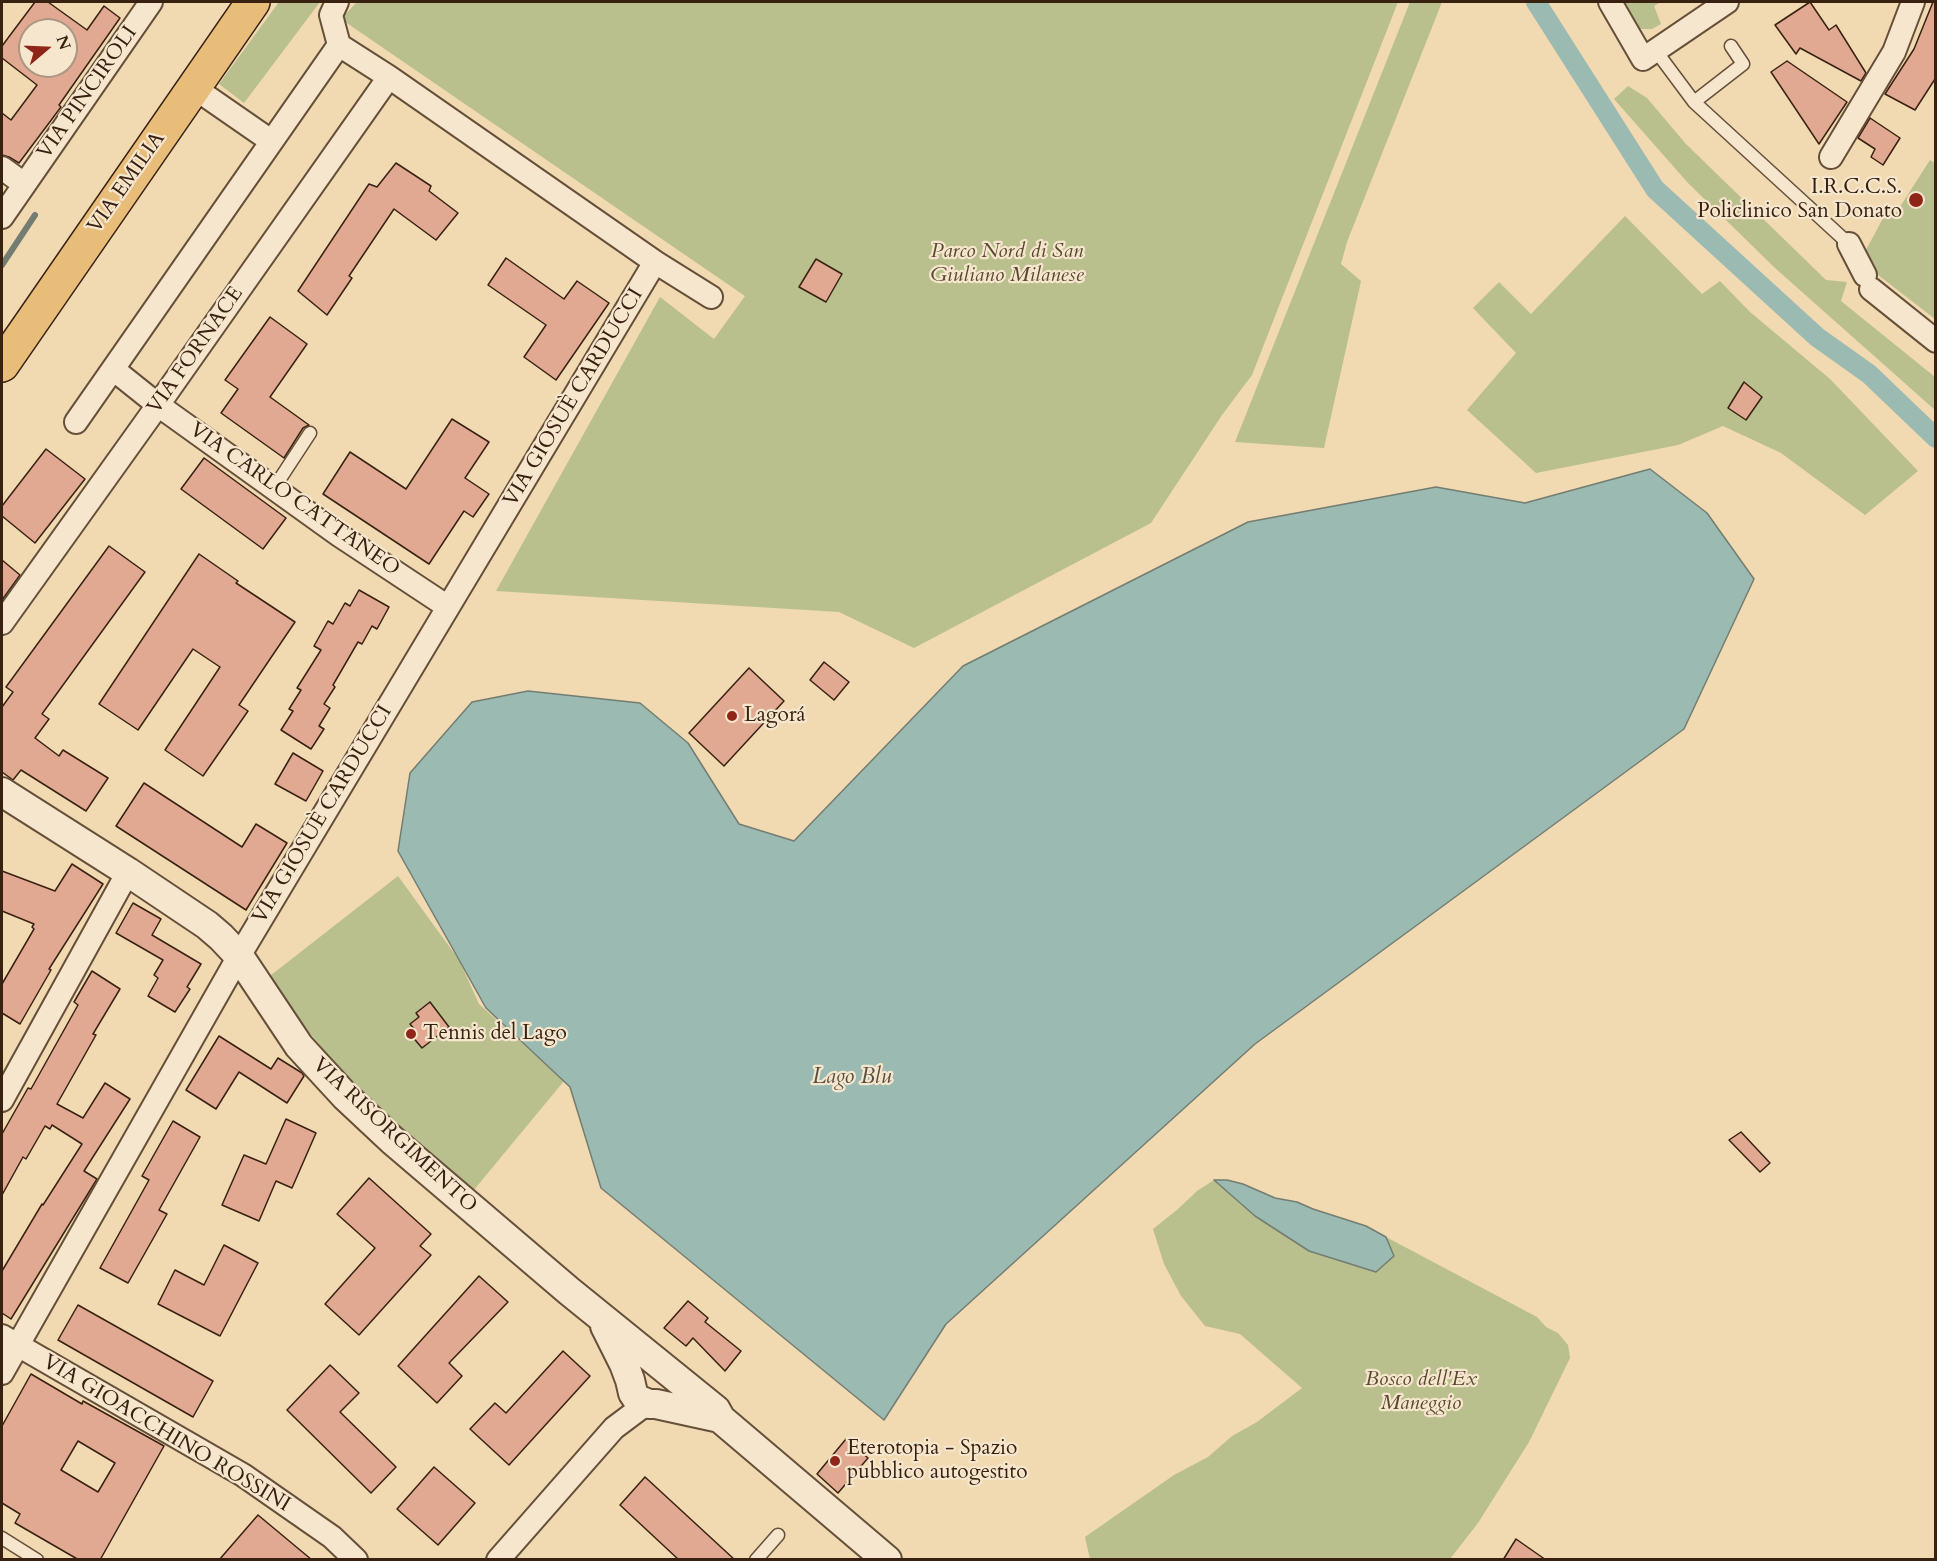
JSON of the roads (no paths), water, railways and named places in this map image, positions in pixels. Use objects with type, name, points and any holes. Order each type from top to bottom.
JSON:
[{"type":"main road","name":"VIA EMILIA","points":[[2,365],[253,2]]},
{"type":"street","points":[[337,2],[331,15],[339,45],[389,77],[655,262],[711,297]]},
{"type":"street","points":[[1610,2],[1649,55],[1727,2]]},
{"type":"street","points":[[1831,157],[1894,52],[1912,2]]},
{"type":"street","name":"VIA PINCIROLI","points":[[2,217],[141,5]]},
{"type":"street","points":[[76,422],[339,45]]},
{"type":"street","name":"VIA FORNACE","points":[[2,622],[159,405],[389,77]]},
{"type":"street","points":[[193,87],[271,141]]},
{"type":"street","points":[[2,168],[24,184]]},
{"type":"street","points":[[1849,244],[1868,282],[1935,341]]},
{"type":"street","name":"VIA GIOSUÈ CARDUCCI","points":[[2,1372],[10,1340],[655,262]]},
{"type":"street","name":"VIA CARLO CATTANEO","points":[[113,369],[339,535],[448,607]]},
{"type":"street","name":"VIA RISORGIMENTO","points":[[2,792],[128,872],[207,925],[221,937],[238,956],[284,1026],[334,1086],[392,1140],[602,1318],[716,1410],[721,1419],[887,1560]]},
{"type":"street","points":[[2,1100],[128,872]]},
{"type":"street","name":"VIA RISORGIMENTO","points":[[602,1318],[641,1395],[721,1419]]},
{"type":"street","name":"VIA GIOACCHINO ROSSINI","points":[[10,1340],[243,1475],[332,1537],[356,1560]]},
{"type":"street","points":[[498,1560],[641,1395],[632,1374],[648,1363],[664,1367]]},
{"type":"lane","points":[[1694,102],[1743,64],[1731,46]]},
{"type":"lane","points":[[1649,55],[1694,102],[1849,244]]},
{"type":"lane","points":[[274,488],[310,433]]},
{"type":"lane","points":[[756,1560],[778,1535]]},
{"type":"lane","points":[[2,1538],[37,1560]]},
{"type":"water","name":"Lago Blu","points":[[1650,469],[1707,513],[1754,579],[1684,729],[1255,1044],[946,1324],[884,1420],[601,1188],[570,1087],[486,1008],[398,851],[410,773],[472,702],[528,691],[640,703],[688,743],[739,824],[794,841],[963,666],[1248,522],[1436,487],[1525,503]]},
{"type":"water","points":[[1214,1180],[1243,1184],[1275,1198],[1297,1202],[1366,1226],[1386,1237],[1394,1256],[1376,1272],[1309,1251],[1255,1216]]},
{"type":"waterway","points":[[1536,2],[1655,189],[1817,337],[1869,374],[1936,438]]},
{"type":"waterway","points":[[2,265],[35,215]]},
{"type":"place","name":"I.R.C.C.S. Policlinico San Donato","points":[[1916,200]]},
{"type":"place","name":"Lagorá","points":[[732,716]]},
{"type":"place","name":"Tennis del Lago","points":[[411,1034]]},
{"type":"place","name":"Eterotopia - Spazio pubblico autogestito","points":[[835,1461]]},
{"type":"park label","name":"Parco Nord di San Giuliano Milanese","points":[[1007,264]]},
{"type":"park label","name":"Bosco dell'Ex Maneggio","points":[[1421,1392]]}]
